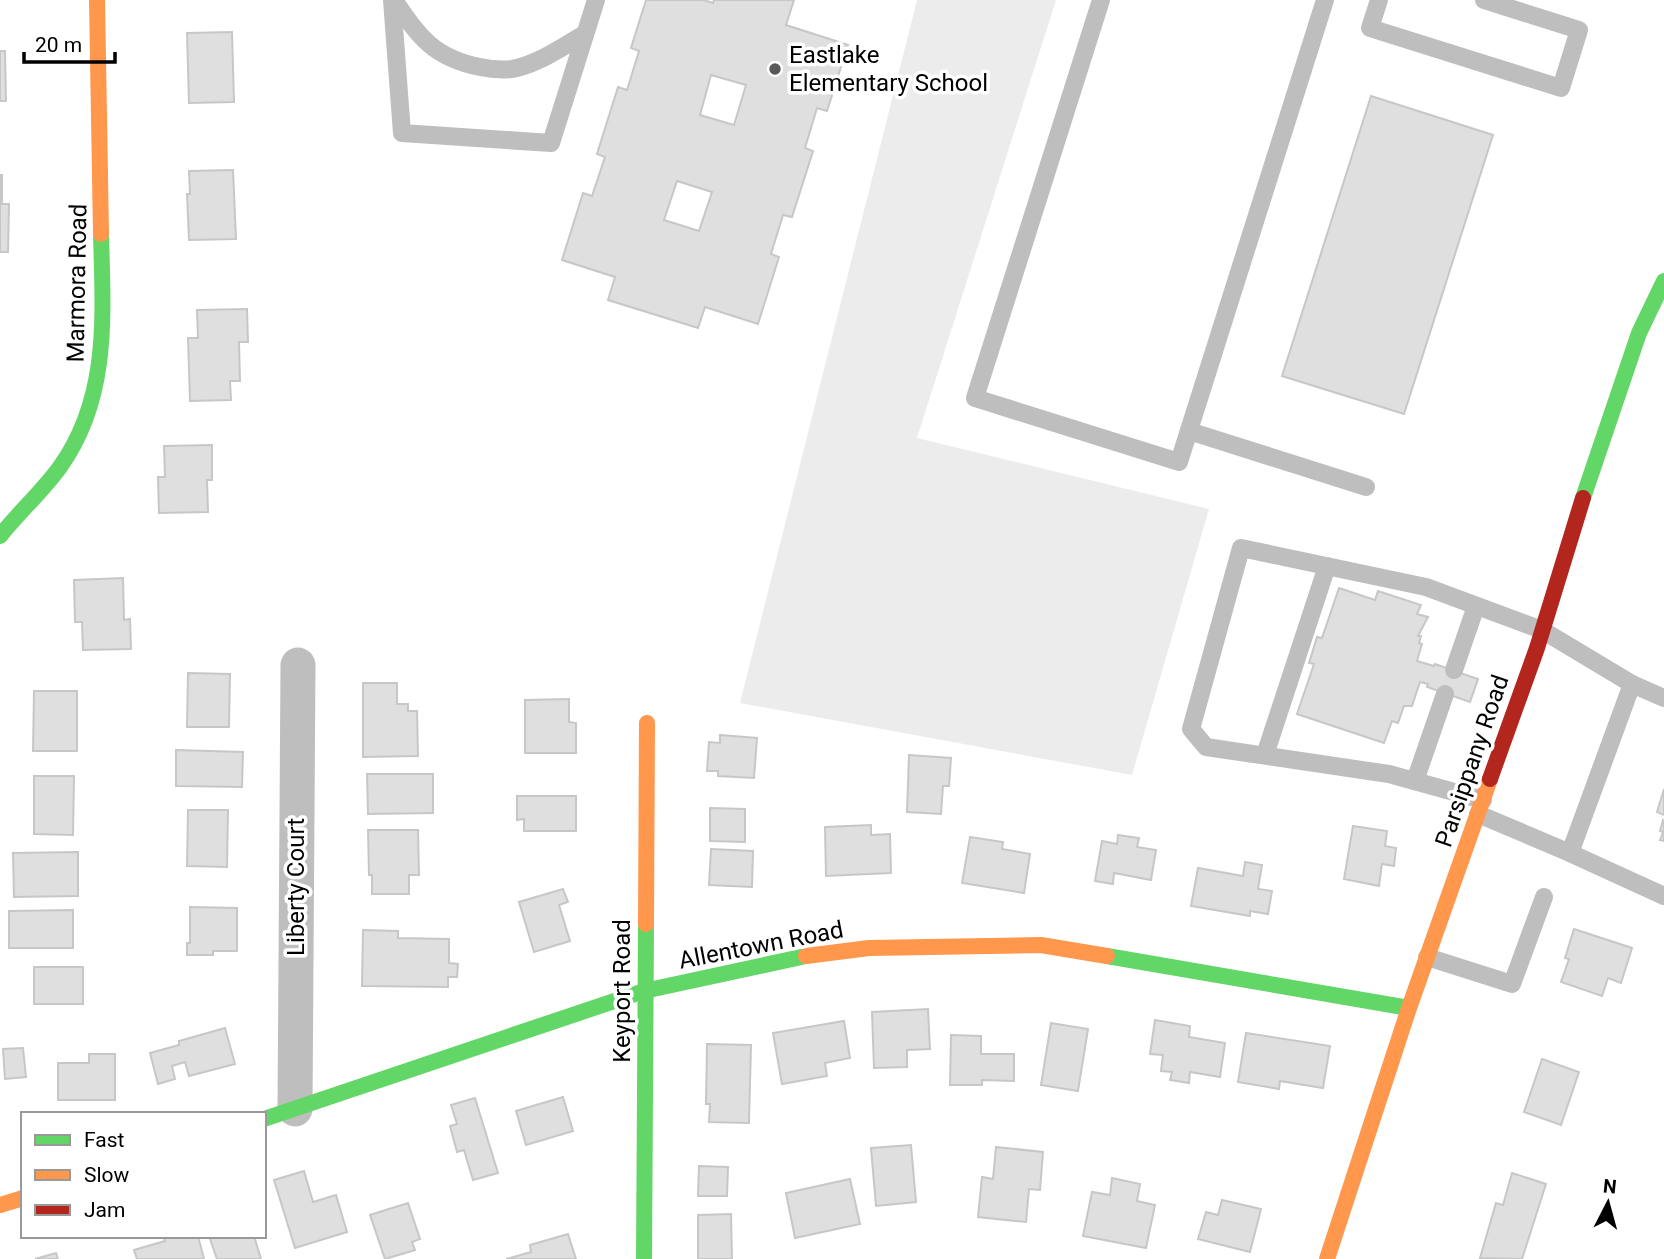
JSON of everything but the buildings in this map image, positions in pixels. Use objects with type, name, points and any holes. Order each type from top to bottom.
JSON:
[{"type":"street","name":"Marmora Road","points":[[0,536],[14,517],[48,482],[72,448],[98,382],[103,337],[97,0]]},
{"type":"street","name":"Parsippany Road","points":[[1327,1259],[1409,1008],[1542,630],[1602,437],[1639,333],[1664,281]]},
{"type":"street","name":"Liberty Court","points":[[280,1114],[298,665]]},
{"type":"street","name":"Keyport Road","points":[[644,1259],[647,723]]},
{"type":"street","name":"Allentown Road","points":[[280,1114],[644,991],[788,958],[869,948],[1041,945],[1409,1008]]},
{"type":"street","points":[[0,1205],[21,1199]]},
{"type":"lane","points":[[393,0],[425,42],[440,54],[457,62],[494,69],[513,69],[530,64],[585,34]]},
{"type":"lane","points":[[393,0],[402,133],[551,143],[596,0]]},
{"type":"lane","points":[[1101,0],[975,398],[1179,462],[1325,0]]},
{"type":"lane","points":[[1379,0],[1370,28],[1561,88],[1579,30],[1484,0]]},
{"type":"lane","points":[[1189,431],[1366,487]]},
{"type":"lane","points":[[1664,698],[1632,684],[1542,630],[1426,587],[1241,548],[1191,729],[1206,747],[1389,774],[1415,781],[1480,807],[1570,853],[1664,896]]},
{"type":"lane","points":[[1265,755],[1327,566]]},
{"type":"lane","points":[[1454,670],[1476,606]]},
{"type":"lane","points":[[1570,853],[1632,684]]},
{"type":"lane","points":[[1415,781],[1445,694]]},
{"type":"lane","points":[[1427,957],[1512,984],[1544,897]]},
{"type":"shaded area","points":[[917,0],[1056,0],[917,438],[1209,509],[1132,775],[740,703]]},
{"type":"traffic: fast","points":[[0,536],[60,467],[88,412],[100,355],[101,234]]},
{"type":"traffic: fast","points":[[1583,498],[1639,333],[1664,281]]},
{"type":"traffic: fast","points":[[644,1259],[646,924]]},
{"type":"traffic: fast","points":[[266,1118],[644,991],[806,956]]},
{"type":"traffic: fast","points":[[1107,956],[1409,1008]]},
{"type":"traffic: slow","points":[[97,0],[101,234]]},
{"type":"traffic: slow","points":[[646,924],[647,723]]},
{"type":"traffic: slow","points":[[1327,1259],[1409,1008],[1490,779]]},
{"type":"traffic: slow","points":[[806,956],[869,948],[1041,945],[1107,956]]},
{"type":"traffic: slow","points":[[0,1205],[21,1199]]},
{"type":"traffic: jam","points":[[1490,779],[1537,648],[1583,498]]},
{"type":"place","name":"Eastlake Elementary School","points":[[775,69]]}]
